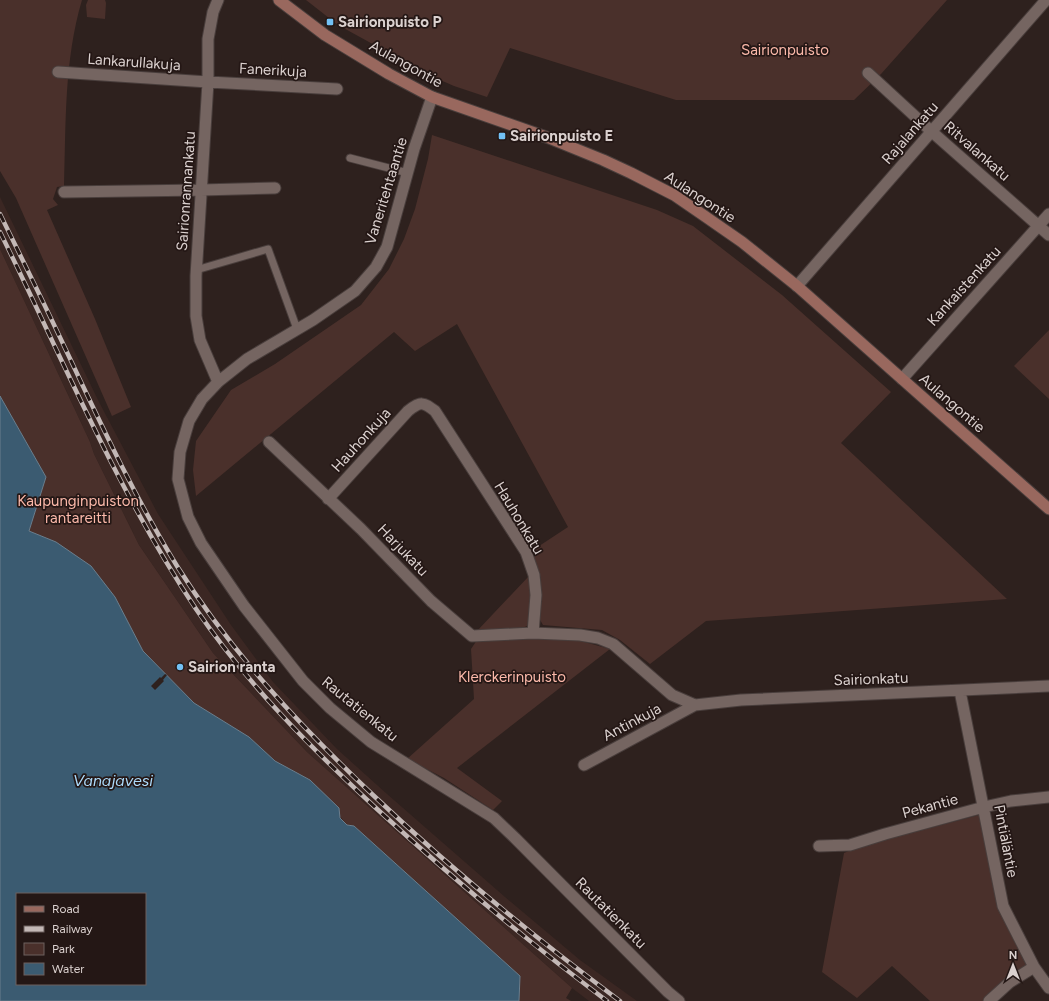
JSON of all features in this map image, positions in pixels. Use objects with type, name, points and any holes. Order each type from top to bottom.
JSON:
[{"type":"main road","name":"Aulangontie","points":[[279,0],[325,35],[389,74],[432,97],[549,138],[631,173],[674,195],[706,216],[742,242],[797,286],[1049,509]]},
{"type":"street","name":"Sairionrannankatu","points":[[218,0],[213,12],[208,39],[208,82],[196,270],[196,316],[200,340],[218,382]]},
{"type":"street","name":"Rajalankatu","points":[[797,286],[1046,0]]},
{"type":"street","name":"Lankarullakuja","points":[[58,72],[208,82]]},
{"type":"street","name":"Ritvalankatu","points":[[868,73],[931,131],[1049,235]]},
{"type":"street","name":"Fanerikuja","points":[[208,82],[337,89]]},
{"type":"street","name":"Vaneritehtaantie","points":[[218,382],[247,359],[313,320],[355,291],[376,267],[387,247],[416,142],[432,97]]},
{"type":"street","points":[[64,192],[275,188]]},
{"type":"street","name":"Kankaistenkatu","points":[[902,379],[1049,214]]},
{"type":"street","name":"Rautatienkatu","points":[[218,382],[202,399],[189,422],[180,452],[178,480],[188,517],[201,543],[244,606],[303,681],[330,708],[371,742],[494,818],[668,992],[679,1001]]},
{"type":"street","name":"Hauhonkatu","points":[[417,404],[423,403],[435,411],[526,552],[534,575],[536,595],[533,633]]},
{"type":"street","name":"Hauhonkuja","points":[[328,498],[408,410],[417,404]]},
{"type":"street","name":"Harjukatu","points":[[269,442],[361,529],[431,600],[472,636],[533,633]]},
{"type":"street","points":[[533,633],[580,635],[598,638],[613,644],[672,695],[695,705]]},
{"type":"street","name":"Sairionkatu","points":[[695,705],[742,700],[1049,686]]},
{"type":"street","name":"Pintiäläntie","points":[[960,691],[1003,906],[1034,967],[1049,988]]},
{"type":"street","name":"Antinkuja","points":[[584,765],[695,705]]},
{"type":"street","name":"Pekantie","points":[[819,846],[850,846],[885,834],[1011,800],[1049,797]]},
{"type":"street","points":[[989,1001],[1010,982],[1034,967]]},
{"type":"lane","points":[[350,158],[408,173]]},
{"type":"lane","points":[[196,270],[268,249],[297,329]]},
{"type":"shaded area","points":[[0,197],[99,402],[158,514],[231,625],[273,682],[337,749],[387,794],[580,960],[637,1001],[589,1001],[572,988],[307,752],[213,653],[139,545],[94,454],[90,442],[0,249]]},
{"type":"green space","points":[[0,0],[82,0],[76,23],[69,69],[64,186],[57,187],[53,199],[58,205],[47,210],[95,319],[131,407],[112,416],[16,198],[0,171]]},
{"type":"green space","points":[[88,0],[105,0],[105,19],[87,17],[86,5]]},
{"type":"green space","name":"Sairionpuisto","points":[[306,0],[947,0],[881,74],[854,100],[676,100],[510,48],[487,97],[454,86],[431,76],[338,25]]},
{"type":"green space","points":[[432,135],[657,210],[693,226],[782,295],[891,392],[841,443],[1007,599],[706,621],[650,664],[620,640],[602,630],[543,625],[539,618],[541,578],[530,552],[568,527],[457,324],[415,351],[394,332],[196,496],[193,470],[196,441],[231,390],[275,364],[361,305],[389,269],[404,239],[415,209],[428,159]]},
{"type":"green space","name":"Kaupunginpuiston rantareitti","points":[[0,249],[90,442],[94,454],[139,545],[213,653],[307,752],[572,988],[566,998],[571,1001],[519,1001],[520,976],[354,826],[347,825],[310,780],[275,761],[249,737],[194,703],[143,651],[115,597],[56,542],[29,531],[46,477],[0,396]]},
{"type":"green space","points":[[1049,330],[1049,399],[1014,366]]},
{"type":"green space","points":[[529,576],[532,592],[530,625],[522,628],[477,631]]},
{"type":"green space","name":"Klerckerinpuisto","points":[[535,638],[577,640],[610,649],[457,768],[502,801],[493,810],[444,778],[407,759],[474,699],[471,649],[477,640]]},
{"type":"green space","points":[[979,815],[999,907],[1028,966],[985,1001],[930,1001],[892,966],[857,998],[822,972],[844,853],[858,847]]},
{"type":"water","name":"Vanajavesi","points":[[0,396],[46,477],[29,531],[56,542],[91,566],[115,597],[143,651],[194,703],[249,737],[275,761],[310,780],[339,808],[340,818],[347,825],[354,826],[520,976],[519,1001],[0,1001]]},
{"type":"pier","points":[[165,674],[167,675],[163,680],[164,681],[155,690],[151,686]]},
{"type":"railway","points":[[0,214],[104,431],[146,513],[161,540],[198,598],[243,658],[319,742],[402,822],[494,902],[620,1001]]},
{"type":"railway","points":[[0,232],[92,424],[141,518],[167,564],[216,637],[258,689],[304,739],[377,809],[490,908],[607,1001]]},
{"type":"place","name":"Sairionpuisto P","points":[[330,22]]},
{"type":"place","name":"Sairionpuisto E","points":[[502,136]]},
{"type":"place","name":"Sairion ranta","points":[[180,667]]}]
